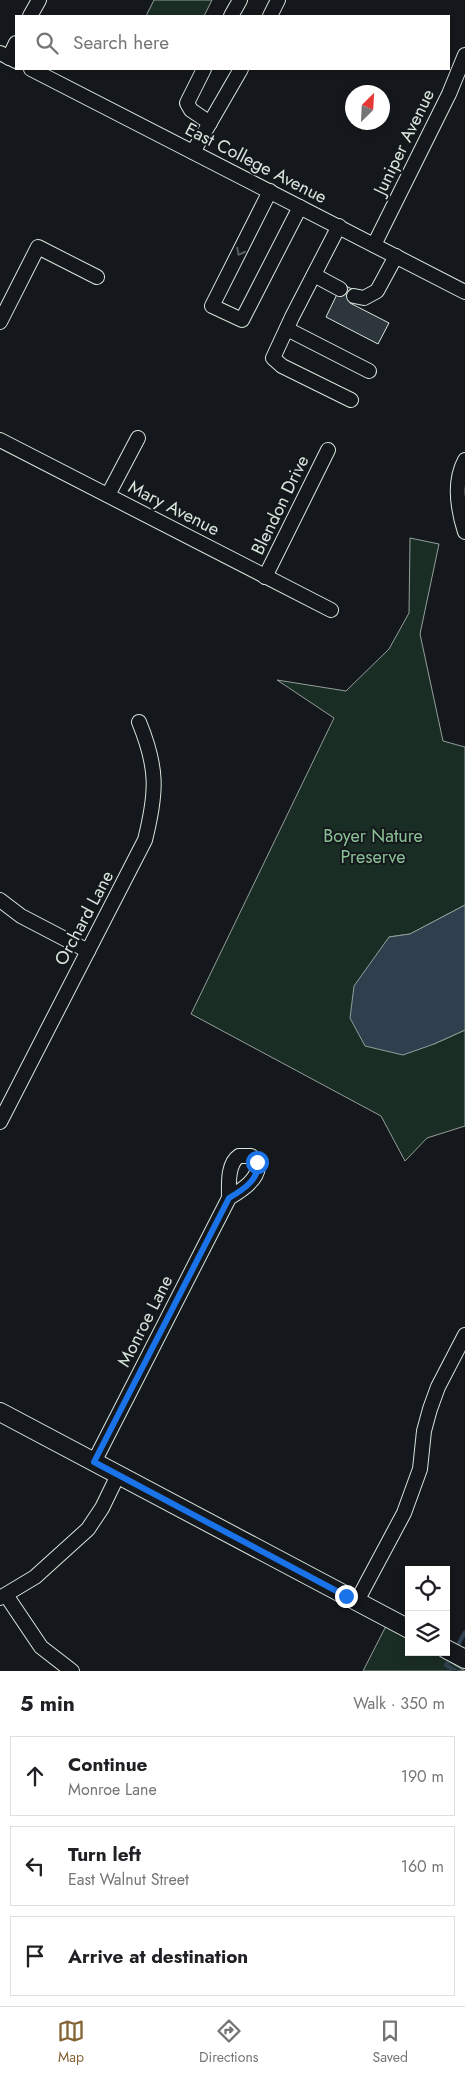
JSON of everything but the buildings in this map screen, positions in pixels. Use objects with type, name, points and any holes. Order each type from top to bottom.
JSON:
[{"type":"main road","points":[[0,1412],[405,1627]]},
{"type":"main road","points":[[450,1651],[465,1659]]},
{"type":"street","points":[[31,15],[39,0]]},
{"type":"street","points":[[232,15],[240,0]]},
{"type":"street","points":[[270,15],[278,0]]},
{"type":"street","points":[[8,57],[15,45]]},
{"type":"street","name":"Juniper Avenue","points":[[374,244],[449,94],[465,55]]},
{"type":"street","name":"East College Avenue","points":[[33,70],[465,292]]},
{"type":"street","points":[[204,70],[187,103],[192,110],[210,123]]},
{"type":"street","points":[[194,152],[241,70]]},
{"type":"street","points":[[270,191],[212,306],[242,320],[300,207]]},
{"type":"street","points":[[339,226],[274,358],[282,366],[351,400]]},
{"type":"street","points":[[0,322],[38,247],[97,277]]},
{"type":"street","points":[[354,296],[364,298],[377,291],[396,256]]},
{"type":"street","points":[[314,275],[340,289]]},
{"type":"street","points":[[287,329],[369,371]]},
{"type":"street","points":[[108,495],[138,438]]},
{"type":"street","name":"Mary Avenue","points":[[0,440],[331,610]]},
{"type":"street","name":"Blendon Drive","points":[[265,577],[328,450]]},
{"type":"street","points":[[465,460],[458,477],[459,500],[465,532]]},
{"type":"street","name":"Orchard Lane","points":[[0,1122],[145,840],[153,807],[155,774],[149,745],[139,722]]},
{"type":"street","points":[[0,900],[21,916],[88,951]]},
{"type":"street","name":"Monroe Lane","points":[[94,1462],[229,1198]]},
{"type":"street","points":[[357,1601],[404,1513],[420,1469],[424,1431],[430,1409],[438,1387],[465,1335]]},
{"type":"street","points":[[72,1671],[41,1647],[3,1596],[36,1577],[88,1529],[102,1508],[118,1475]]},
{"type":"green space","points":[[154,0],[212,0],[204,15],[146,15]]},
{"type":"green space","name":"Boyer Nature Preserve","points":[[410,538],[439,544],[420,634],[443,741],[465,747],[465,905],[410,934],[389,937],[434,1044],[465,1030],[465,1126],[427,1138],[405,1161],[381,1116],[191,1014],[334,718],[277,680],[346,691],[389,649],[409,613]]},
{"type":"green space","points":[[386,1626],[405,1637],[405,1656],[440,1656],[465,1671],[363,1671]]},
{"type":"water","points":[[465,905],[465,1030],[403,1055],[365,1046],[350,1018],[354,986],[389,937],[410,934]]},
{"type":"waterway","points":[[459,1643],[465,1632]]},
{"type":"waterway","points":[[448,1662],[446,1665],[456,1671]]},
{"type":"route","points":[[257,1162],[258,1171],[256,1175],[246,1186],[229,1198],[94,1462],[346,1596]]}]
